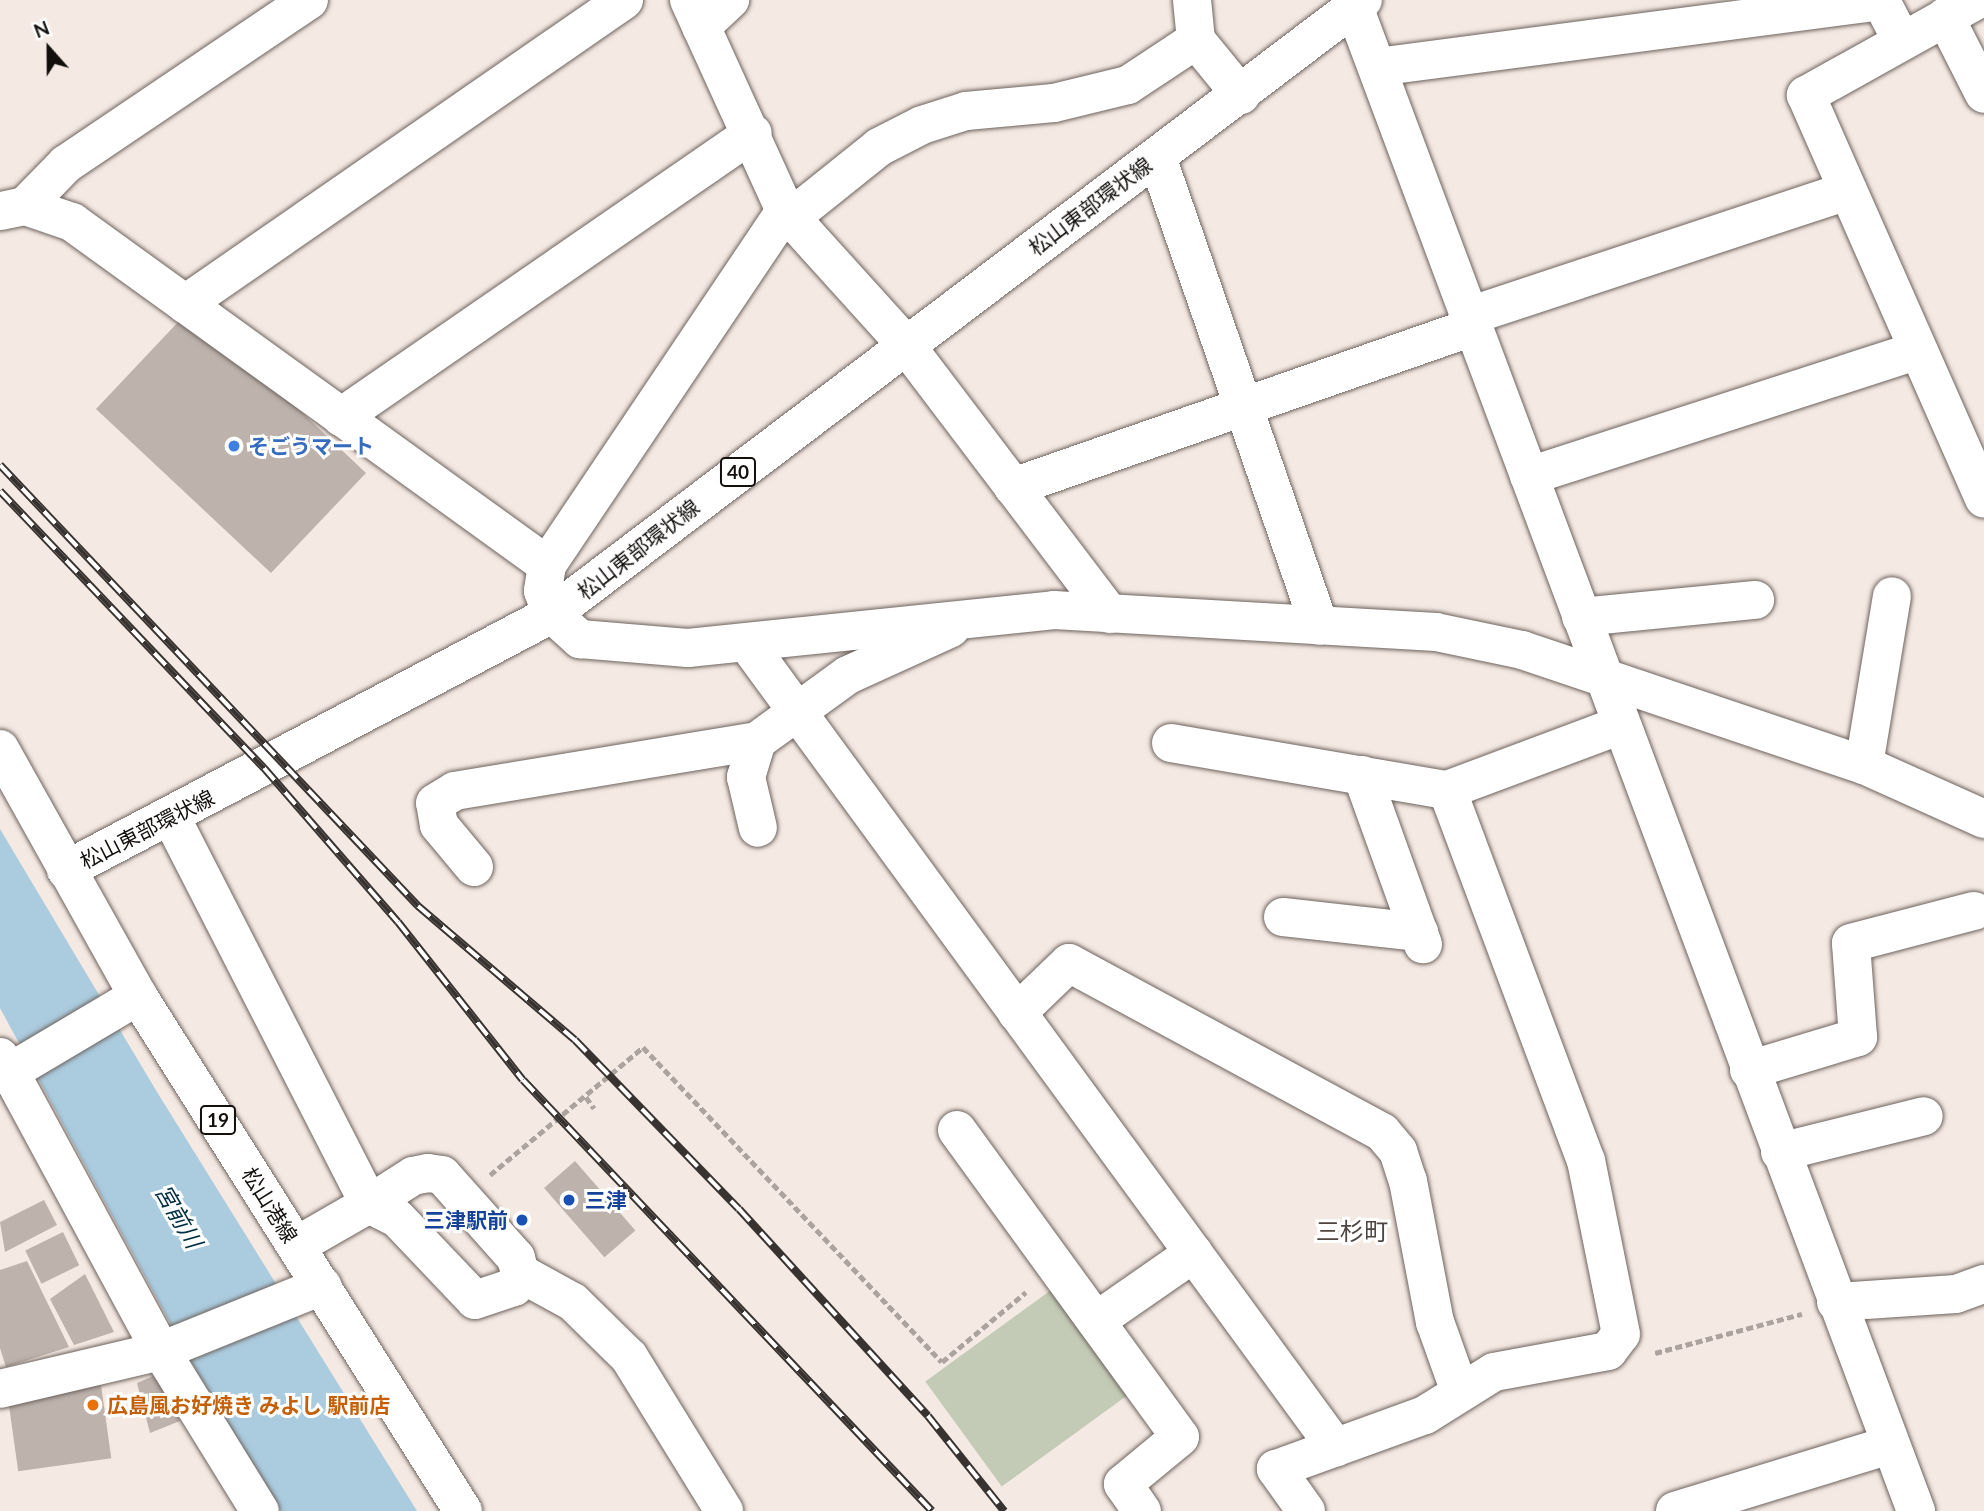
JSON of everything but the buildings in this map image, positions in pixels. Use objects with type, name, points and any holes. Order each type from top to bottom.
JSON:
[{"type":"street","points":[[184,304],[624,0]]},
{"type":"street","points":[[730,0],[695,14],[789,214],[905,344],[1110,614]]},
{"type":"street","points":[[1192,0],[1196,40],[1241,95]]},
{"type":"street","points":[[1377,67],[1881,1],[1902,41]]},
{"type":"street","points":[[13,208],[66,164],[299,3]]},
{"type":"street","points":[[1359,4],[1377,67],[1749,1070],[1916,1511]]},
{"type":"street","name":"松山東部環状線","points":[[66,870],[552,614],[905,344],[1241,95],[1359,4]]},
{"type":"street","points":[[1984,94],[1961,9],[1805,95],[1984,499]]},
{"type":"street","points":[[1196,40],[1164,67],[1128,85],[1054,103],[966,111],[922,125],[879,147],[789,214],[547,565],[544,591],[552,614],[580,639],[616,646],[747,643],[918,620],[967,622],[1054,610],[1436,632],[1522,650],[1604,681],[1864,765],[1984,819]]},
{"type":"street","points":[[341,417],[752,133]]},
{"type":"street","points":[[1157,157],[1319,626]]},
{"type":"street","points":[[1013,487],[1242,407],[1471,321],[1848,191]]},
{"type":"street","points":[[13,208],[72,222],[547,565]]},
{"type":"street","points":[[1529,476],[1919,350]]},
{"type":"street","points":[[1864,765],[1892,596]]},
{"type":"street","points":[[1581,617],[1755,600]]},
{"type":"street","points":[[474,867],[439,825],[435,803],[455,791],[757,741],[796,709],[848,675],[967,622]]},
{"type":"street","points":[[747,643],[1336,1448]]},
{"type":"street","points":[[1171,743],[1447,790],[1621,725]]},
{"type":"street","points":[[757,741],[746,777],[758,828]]},
{"type":"street","name":"松山港線","points":[[0,749],[66,870],[126,1003],[296,1246],[304,1293],[463,1511]]},
{"type":"street","points":[[1283,917],[1421,938],[1362,775]]},
{"type":"street","points":[[1306,1511],[1276,1469],[1425,1415],[1459,1389],[1541,1359],[1618,1345],[1621,1334],[1586,1161],[1447,790]]},
{"type":"street","points":[[171,817],[369,1204],[397,1218],[474,1300],[514,1287],[520,1273],[516,1258],[442,1175],[428,1173],[369,1204],[296,1246]]},
{"type":"street","points":[[1749,1070],[1858,1037],[1851,943],[1974,911]]},
{"type":"street","points":[[1017,1013],[1069,963],[1382,1132],[1408,1181],[1435,1322],[1459,1389]]},
{"type":"street","points":[[126,1003],[10,1066],[172,1346],[260,1511]]},
{"type":"street","points":[[1780,1152],[1924,1116]]},
{"type":"street","points":[[957,1130],[1180,1437],[1123,1484],[1142,1511]]},
{"type":"street","points":[[1096,1321],[1194,1254]]},
{"type":"street","points":[[520,1273],[573,1301],[629,1357],[724,1511]]},
{"type":"street","points":[[1836,1302],[1956,1294],[1984,1284]]},
{"type":"street","points":[[0,1390],[172,1346],[304,1293]]},
{"type":"street","points":[[1675,1511],[1891,1445]]},
{"type":"path","points":[[462,1198],[643,1047],[942,1362],[1057,1266]]},
{"type":"path","points":[[586,1097],[594,1108]]},
{"type":"path","points":[[1618,1345],[1633,1358],[1836,1302]]},
{"type":"green space","points":[[1058,1285],[1134,1390],[1002,1487],[925,1381]]},
{"type":"water","name":"宮前川","points":[[0,829],[157,1092],[417,1511],[281,1511],[223,1421],[0,1008]]},
{"type":"railway","points":[[0,465],[418,906],[575,1040],[739,1209],[928,1416],[1004,1511]]},
{"type":"railway","points":[[0,491],[264,768],[398,922],[523,1080],[932,1511]]},
{"type":"place","name":"そごうマート","points":[[234,446]]},
{"type":"place","name":"三津","points":[[569,1200]]},
{"type":"place","name":"三津駅前","points":[[522,1220]]},
{"type":"place","name":"広島風お好焼き みよし 駅前店","points":[[93,1405]]},
{"type":"district","name":"三杉町","points":[[1352,1231]]}]
